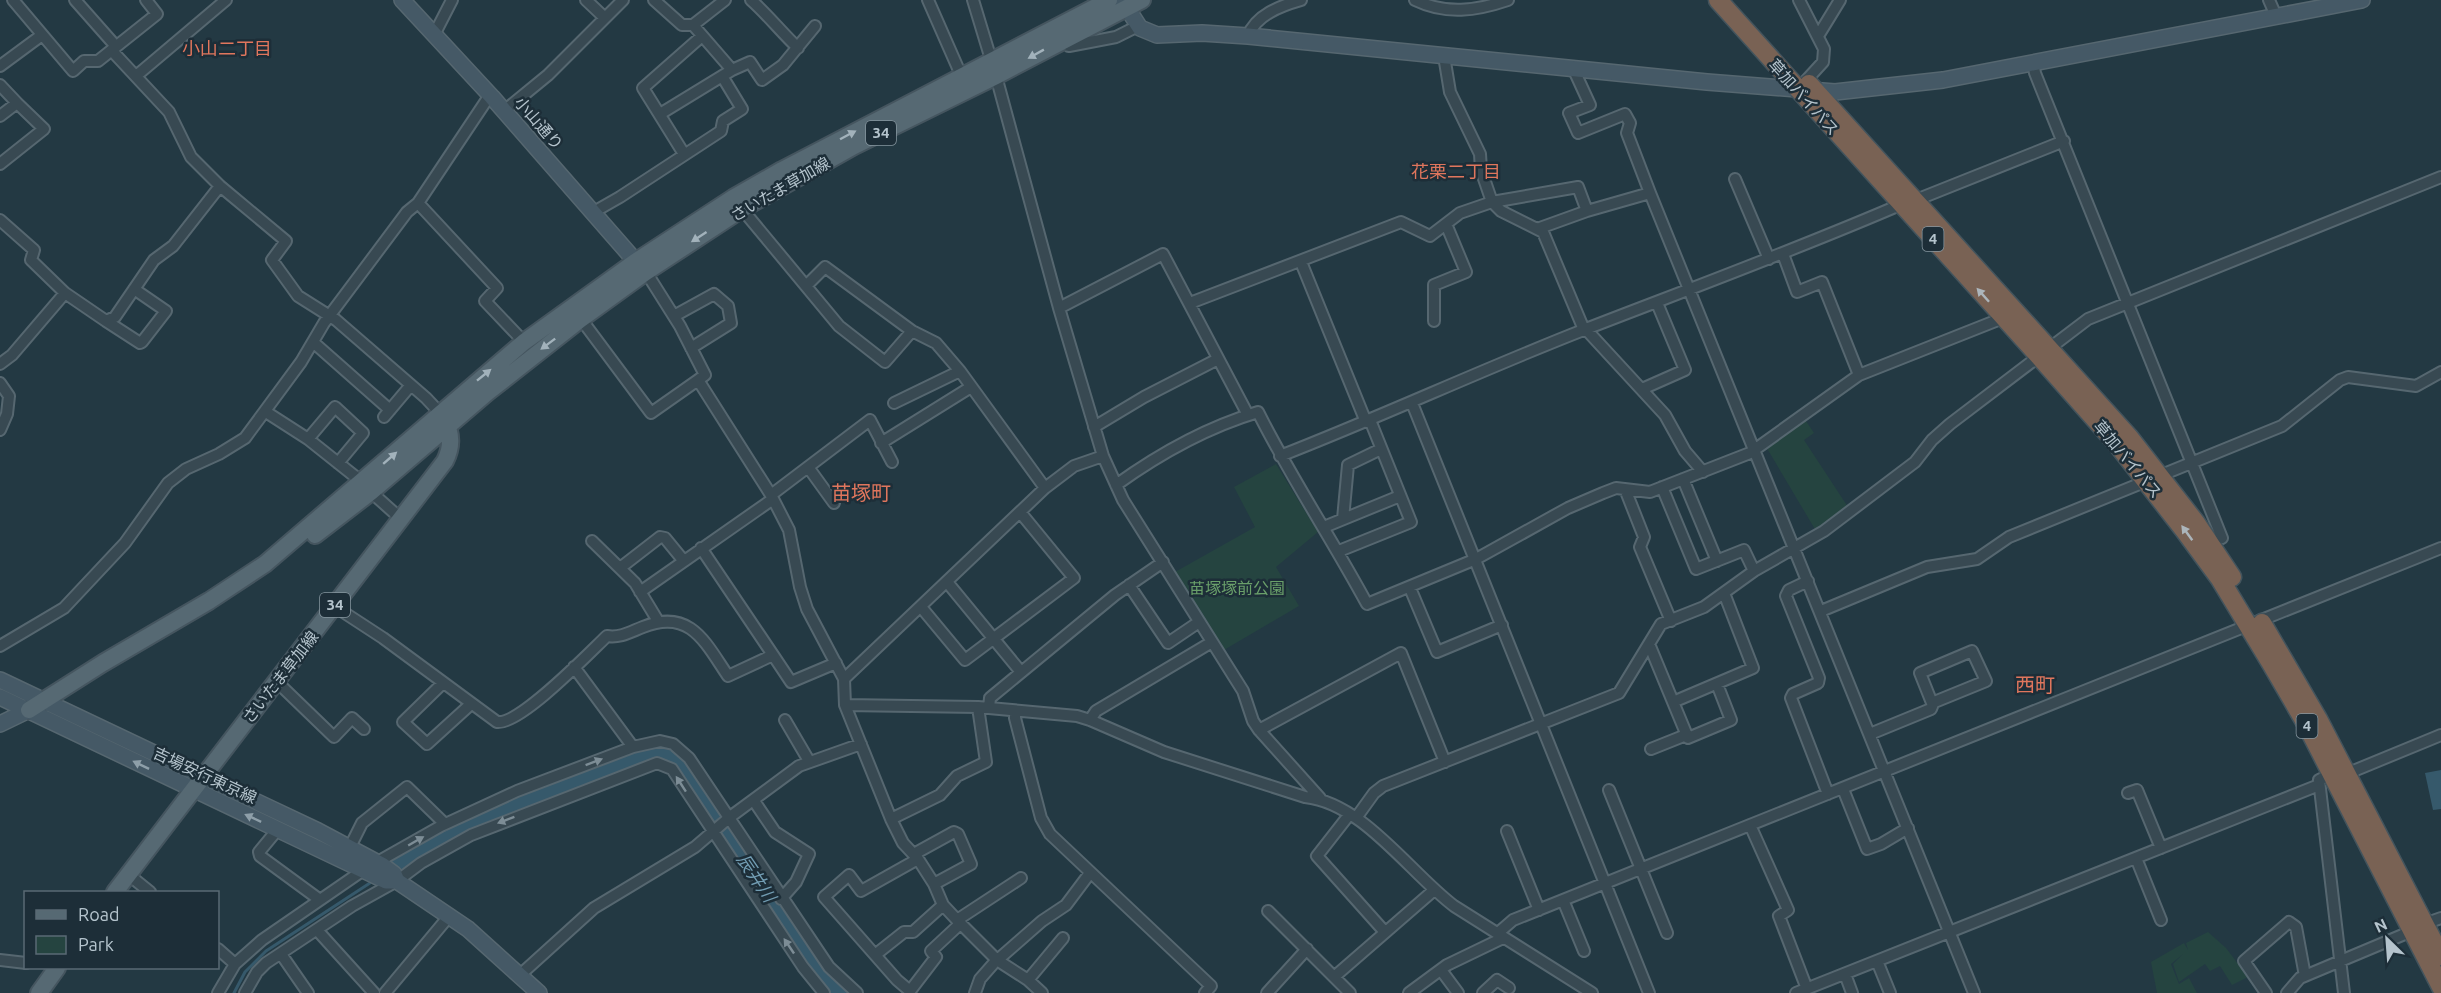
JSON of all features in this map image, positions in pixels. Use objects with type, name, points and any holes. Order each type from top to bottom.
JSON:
[{"type":"highway","name":"草加バイパス","points":[[1718,0],[1806,87]]},
{"type":"highway","name":"草加バイパス","points":[[1734,0],[1806,87],[1909,202],[2044,351],[2129,437],[2152,477],[2196,523],[2255,623],[2332,778],[2426,924],[2441,956]]},
{"type":"highway","name":"草加バイパス","points":[[1909,202],[2003,318],[2044,351]]},
{"type":"highway","name":"草加バイパス","points":[[2426,924],[2441,987]]},
{"type":"main road","name":"さいたま草加線","points":[[29,710],[103,663],[209,601],[265,564],[299,547],[444,420],[524,342],[641,267],[1109,0]]},
{"type":"main road","name":"さいたま草加線","points":[[444,420],[488,392],[581,319],[641,267],[734,198],[961,75],[993,68],[1065,39],[1124,4],[1142,0]]},
{"type":"main road","name":"さいたま草加線","points":[[116,891],[445,461],[450,451],[444,420]]},
{"type":"main road","points":[[44,991],[54,969]]},
{"type":"street","points":[[13,0],[73,71],[84,61],[98,61],[157,14],[146,0]]},
{"type":"street","points":[[75,0],[113,43],[114,53],[169,112],[191,157],[220,186],[286,241],[272,260],[298,296],[336,320],[411,385],[444,420]]},
{"type":"street","points":[[136,76],[226,0]]},
{"type":"street","name":"小山通り","points":[[402,0],[492,97],[641,267]]},
{"type":"street","points":[[434,35],[452,0]]},
{"type":"street","points":[[586,0],[605,18]]},
{"type":"street","points":[[504,111],[548,75],[622,0]]},
{"type":"street","points":[[654,0],[682,25],[693,25],[725,0]]},
{"type":"street","points":[[751,0],[798,48]]},
{"type":"street","points":[[928,0],[961,75]]},
{"type":"street","points":[[973,0],[1103,456],[1116,485],[1243,691],[1253,721],[1320,798],[1372,830],[1433,891],[1592,993]]},
{"type":"street","points":[[1248,36],[1254,23],[1260,18],[1300,0]]},
{"type":"street","points":[[1415,0],[1429,7],[1445,10],[1485,6],[1508,0]]},
{"type":"street","points":[[1799,0],[1824,49],[1823,62],[1806,87]]},
{"type":"street","points":[[1818,36],[1840,0]]},
{"type":"street","points":[[2269,0],[2276,16]]},
{"type":"street","points":[[1124,4],[1138,26],[1157,35],[1248,36],[1573,69],[1806,87],[1835,92],[1902,86],[2362,0]]},
{"type":"street","points":[[592,213],[721,131],[723,121],[742,108],[727,73],[693,25]]},
{"type":"street","points":[[660,114],[727,73],[750,62],[762,80],[783,65],[815,26]]},
{"type":"street","points":[[1065,39],[1069,46],[1116,37],[1138,26]]},
{"type":"street","points":[[1,64],[42,34]]},
{"type":"street","points":[[684,154],[643,88],[702,36]]},
{"type":"street","points":[[1444,56],[1450,92],[1480,154],[1481,170],[1492,202],[1501,211],[1543,232],[1586,329],[1665,415],[1685,451],[1703,472]]},
{"type":"street","points":[[2033,63],[2126,303],[2222,538]]},
{"type":"street","points":[[1573,69],[1590,105],[1569,113],[1578,133],[1625,114],[1630,123],[1627,133],[1650,193],[1950,931],[1969,992]]},
{"type":"street","points":[[0,85],[44,129],[0,164]]},
{"type":"street","points":[[0,646],[64,608],[124,543],[168,483],[186,469],[219,454],[245,438],[302,362],[329,317],[406,212],[418,203],[486,101],[492,97]]},
{"type":"street","points":[[0,116],[17,103]]},
{"type":"street","points":[[1280,456],[1586,329],[1783,254],[2064,141]]},
{"type":"street","points":[[1384,931],[1317,856],[1352,816],[1383,786],[1618,693],[1661,624],[1704,607],[1754,572],[1824,531],[1915,462],[1932,440],[1950,424],[2088,319],[2441,177]]},
{"type":"street","points":[[1736,179],[1769,259]]},
{"type":"street","points":[[106,321],[115,316],[154,260],[173,246],[220,186]]},
{"type":"street","points":[[1190,303],[1401,222],[1430,236],[1460,213],[1492,202],[1578,187],[1587,211]]},
{"type":"street","points":[[1537,229],[1587,211],[1650,193]]},
{"type":"street","points":[[418,203],[497,288],[485,301],[524,342]]},
{"type":"street","points":[[742,209],[839,326],[885,362],[912,331]]},
{"type":"street","points":[[0,220],[34,250],[31,260],[64,293],[142,342],[166,311],[134,289]]},
{"type":"street","points":[[1434,321],[1434,285],[1466,272],[1446,224]]},
{"type":"street","points":[[1059,308],[1163,254],[1248,415]]},
{"type":"street","points":[[1783,254],[1797,292],[1822,282],[1859,375]]},
{"type":"street","points":[[1301,262],[1411,522],[1338,551]]},
{"type":"street","points":[[581,319],[651,413],[705,375],[674,316],[641,267]]},
{"type":"street","points":[[806,286],[825,267],[912,331],[936,343],[960,371],[1046,488]]},
{"type":"street","points":[[0,364],[12,356],[64,293]]},
{"type":"street","points":[[674,316],[714,294],[728,306],[731,323],[691,348]]},
{"type":"street","points":[[1642,388],[1685,370],[1657,303]]},
{"type":"street","points":[[1116,485],[1146,463],[1210,430],[1258,412],[1280,456],[1324,527],[1367,604],[1476,559],[1568,508],[1616,488],[1650,492],[1703,472],[1754,449],[1859,375],[2003,318]]},
{"type":"street","points":[[313,342],[387,413],[411,385]]},
{"type":"street","points":[[1094,427],[1144,397],[1218,359]]},
{"type":"street","points":[[894,403],[913,389],[960,371]]},
{"type":"street","points":[[1821,611],[1927,567],[1977,559],[2009,537],[2282,426],[2340,380],[2348,377],[2416,386],[2441,372]]},
{"type":"street","points":[[698,380],[772,497],[789,530],[800,587],[807,609],[844,679],[845,705],[903,843],[916,856],[934,884],[943,904],[958,922],[997,960],[1028,980],[1042,993]]},
{"type":"street","points":[[0,383],[9,396],[7,414],[0,430]]},
{"type":"street","points":[[881,443],[971,387]]},
{"type":"street","points":[[1412,403],[1649,993]]},
{"type":"street","points":[[308,439],[334,407],[363,433],[338,463]]},
{"type":"street","points":[[266,412],[308,439],[400,518]]},
{"type":"street","points":[[640,592],[772,497],[870,420],[892,462]]},
{"type":"street","points":[[1343,519],[1348,465],[1381,449]]},
{"type":"street","points":[[844,679],[1046,488],[1074,466],[1103,456]]},
{"type":"street","points":[[808,467],[834,502]]},
{"type":"street","points":[[1683,479],[1717,561]]},
{"type":"street","points":[[1662,487],[1696,569],[1744,550],[1754,572]]},
{"type":"street","points":[[1625,489],[1644,537],[1640,547],[1671,621]]},
{"type":"street","points":[[1324,527],[1400,496]]},
{"type":"street","points":[[921,608],[965,660],[1074,578],[1020,512]]},
{"type":"street","points":[[620,568],[660,537],[666,538],[683,560]]},
{"type":"street","points":[[592,541],[620,568],[640,592],[658,621]]},
{"type":"street","points":[[701,548],[791,682],[836,663]]},
{"type":"street","points":[[1409,993],[1441,970],[1501,936],[1513,920],[2441,548]]},
{"type":"street","points":[[891,819],[940,795],[957,776],[986,762],[984,708],[990,698],[1129,585],[1163,562]]},
{"type":"street","points":[[1808,581],[1789,590],[1786,596],[1819,678],[1818,683],[1793,694],[1791,698],[1828,794]]},
{"type":"street","points":[[947,582],[1021,672]]},
{"type":"street","points":[[1129,585],[1168,643],[1199,622]]},
{"type":"street","points":[[1410,588],[1437,652],[1502,625]]},
{"type":"street","points":[[1672,702],[1754,668],[1724,592]]},
{"type":"street","points":[[334,606],[383,638],[497,723],[504,723],[533,704],[608,636],[617,638],[658,621],[676,621],[690,626],[728,676],[773,655]]},
{"type":"street","points":[[1090,720],[1096,711],[1212,642]]},
{"type":"street","points":[[1649,644],[1688,738],[1731,720],[1717,684]]},
{"type":"street","points":[[1870,734],[1931,709],[1932,703],[1920,673],[1972,651],[1986,681],[1932,703]]},
{"type":"street","points":[[1259,730],[1401,653],[1445,762]]},
{"type":"street","points":[[574,667],[633,747]]},
{"type":"street","name":"吉場安行東京線","points":[[0,680],[350,848],[382,872],[450,915],[539,993]]},
{"type":"street","points":[[276,681],[334,737],[352,718],[363,729]]},
{"type":"street","points":[[443,683],[403,722],[426,744],[471,704]]},
{"type":"street","name":"吉場安行東京線","points":[[0,697],[278,829],[382,872]]},
{"type":"street","points":[[845,705],[984,708],[1058,714],[1090,720],[1181,758],[1305,797],[1320,798]]},
{"type":"street","points":[[0,724],[29,710]]},
{"type":"street","points":[[1015,711],[1041,818],[1050,834],[1211,986],[1204,993]]},
{"type":"street","points":[[785,720],[809,761]]},
{"type":"street","points":[[1652,749],[1686,735]]},
{"type":"street","points":[[1750,825],[1788,910],[1779,916],[1808,990],[2441,735]]},
{"type":"street","points":[[245,993],[257,972],[352,906],[382,872],[445,824],[517,791],[633,747],[660,741],[673,744],[683,751],[829,967],[857,993]]},
{"type":"street","points":[[520,975],[594,908],[695,847],[729,818],[809,761],[861,744]]},
{"type":"street","points":[[218,993],[235,964],[262,940],[320,900],[382,872],[421,863],[471,835],[657,763],[672,769],[803,966],[824,993]]},
{"type":"street","points":[[2332,778],[2340,962],[2344,993]]},
{"type":"street","points":[[350,848],[362,823],[407,787],[445,824]]},
{"type":"street","points":[[1842,789],[1867,849],[1881,844],[1908,828]]},
{"type":"street","points":[[1609,790],[1667,933]]},
{"type":"street","points":[[2128,793],[2137,790],[2161,848]]},
{"type":"street","points":[[754,801],[775,832],[809,854],[795,882],[781,899]]},
{"type":"street","points":[[278,829],[259,852],[260,856],[320,900]]},
{"type":"street","points":[[1507,831],[1539,910]]},
{"type":"street","points":[[934,884],[972,864],[958,834],[954,832],[861,891],[849,875],[825,897],[897,980],[910,990],[936,957],[931,951],[958,922],[1021,878]]},
{"type":"street","points":[[2136,858],[2161,920]]},
{"type":"street","points":[[975,993],[980,979],[997,960],[1042,921],[1066,905],[1090,873]]},
{"type":"street","points":[[129,875],[149,891]]},
{"type":"street","points":[[1334,977],[1384,931],[1433,891]]},
{"type":"street","points":[[1563,900],[1584,951]]},
{"type":"street","points":[[875,955],[904,932],[913,932],[943,904]]},
{"type":"street","points":[[1268,911],[1350,993]]},
{"type":"street","points":[[385,993],[450,915]]},
{"type":"street","points":[[2266,993],[2244,961],[2289,922],[2296,927],[2305,976]]},
{"type":"street","points":[[2287,993],[2305,976],[2426,924]]},
{"type":"street","points":[[317,930],[368,991]]},
{"type":"street","points":[[1028,980],[1063,938]]},
{"type":"street","points":[[219,950],[235,964]]},
{"type":"street","points":[[1267,993],[1307,950]]},
{"type":"street","points":[[281,954],[308,993]]},
{"type":"street","points":[[0,960],[24,963]]},
{"type":"street","points":[[1877,961],[1890,993]]},
{"type":"street","points":[[1441,970],[1458,993]]},
{"type":"street","points":[[1845,974],[1852,993]]},
{"type":"street","points":[[1483,993],[1497,980],[1509,988]]},
{"type":"green space","points":[[1804,418],[1814,433],[1804,440],[1848,507],[1816,531],[1765,445]]},
{"type":"green space","name":"苗塚塚前公園","points":[[1276,464],[1318,532],[1276,567],[1299,606],[1224,650],[1175,572],[1255,527],[1234,487]]},
{"type":"green space","points":[[2208,932],[2226,948],[2248,977],[2232,985],[2220,966],[2210,971],[2205,964],[2179,982],[2173,964],[2183,954],[2171,964],[2179,984],[2189,978],[2197,993],[2157,993],[2151,962],[2184,943],[2188,950],[2186,943]]},
{"type":"water","points":[[2441,770],[2441,809],[2433,810],[2425,773]]},
{"type":"waterway","name":"辰井川","points":[[378,877],[439,840],[494,814],[591,774],[649,753],[664,751],[672,754],[678,760],[821,975],[839,993]]},
{"type":"waterway","points":[[234,993],[245,972],[266,951],[373,881]]},
{"type":"district","name":"小山二丁目","points":[[227,49]]},
{"type":"district","name":"花栗二丁目","points":[[1456,172]]},
{"type":"district","name":"苗塚町","points":[[861,493]]},
{"type":"district","name":"西町","points":[[2035,685]]}]
